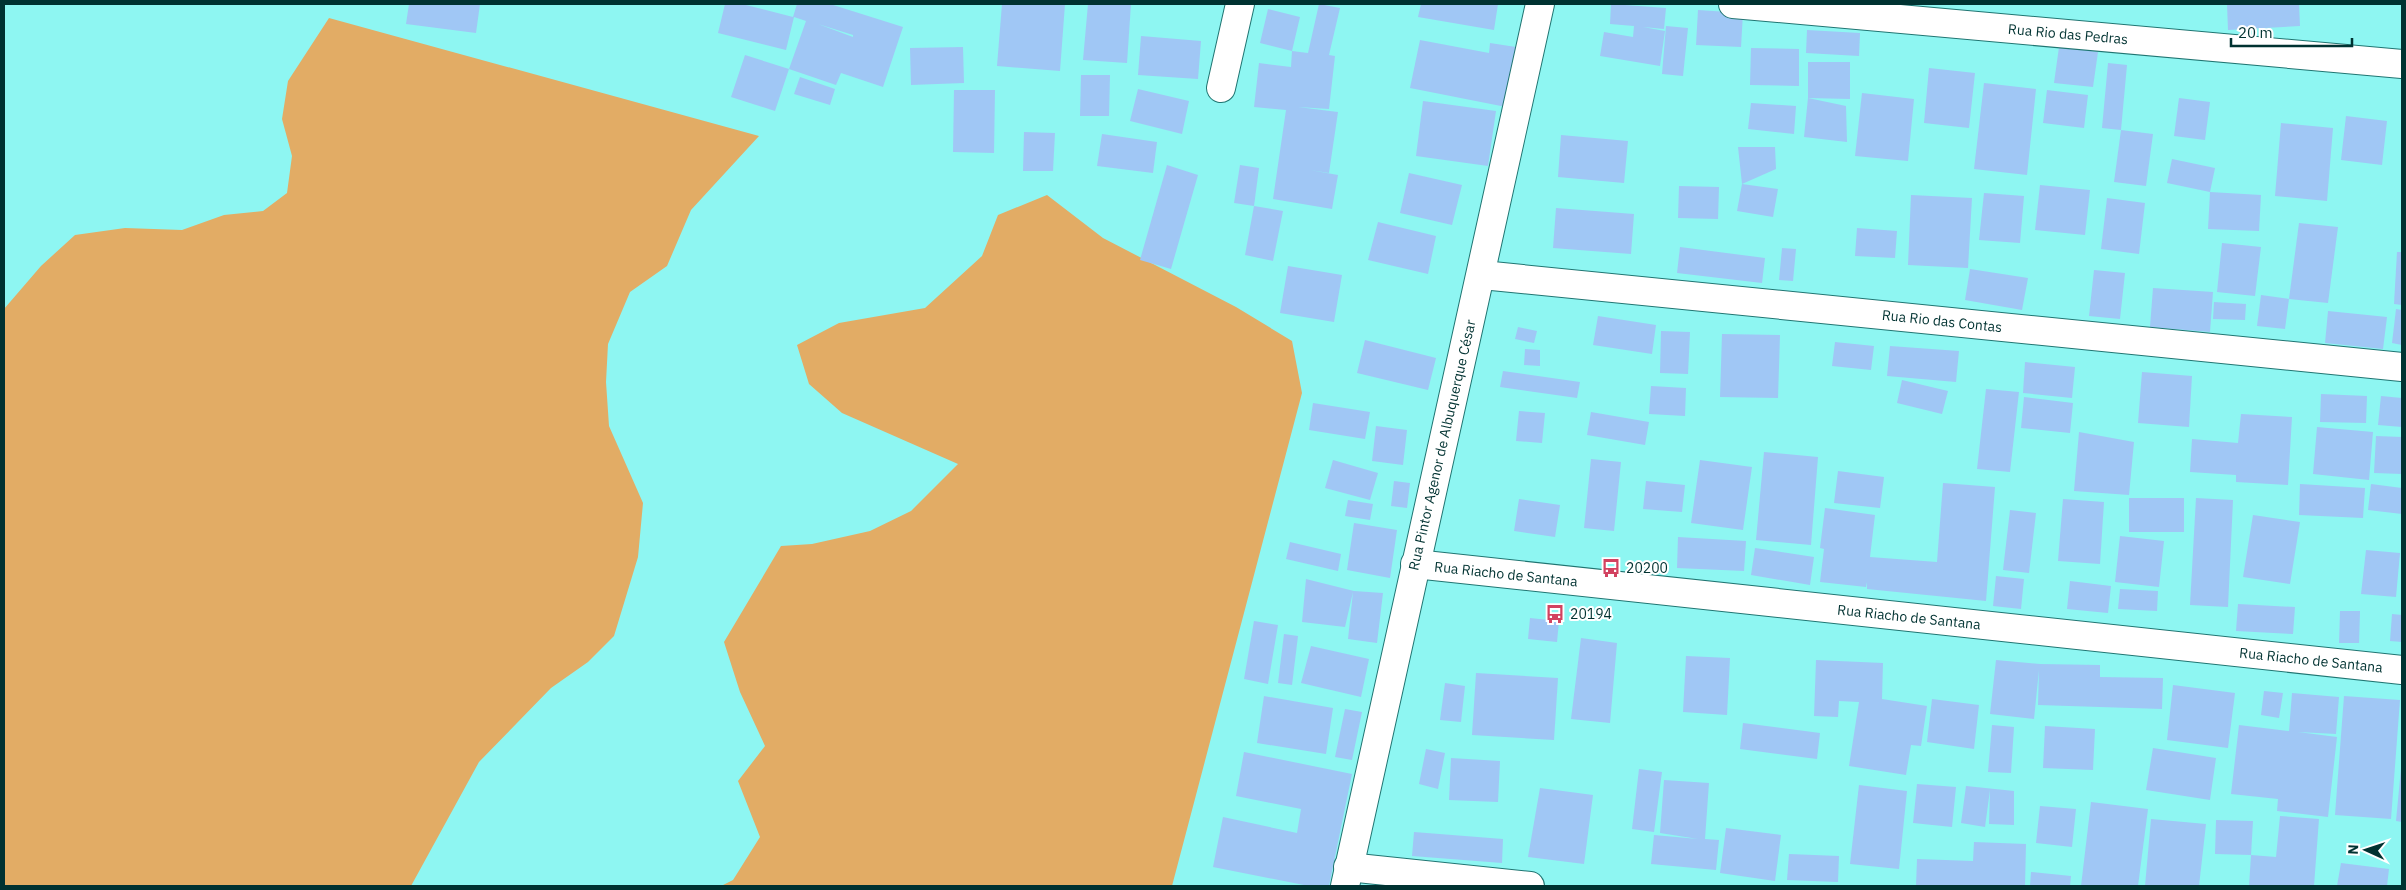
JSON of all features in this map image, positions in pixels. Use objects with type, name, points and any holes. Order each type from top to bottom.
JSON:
[{"type":"street","points":[[1221,88],[1240,4]]},
{"type":"street","name":"Rua Pintor Agenor de Albuquerque César","points":[[1347,877],[1415,564],[1482,275],[1540,4]]},
{"type":"street","name":"Rua Rio das Pedras","points":[[1733,4],[2402,64]]},
{"type":"street","name":"Rua Rio das Contas","points":[[1482,275],[2402,367]]},
{"type":"street","name":"Rua Riacho de Santana","points":[[1415,564],[2402,670]]},
{"type":"street","points":[[1347,877],[1530,886]]},
{"type":"shaded area","points":[[329,18],[759,136],[691,210],[667,266],[630,292],[608,344],[606,382],[609,426],[643,503],[638,557],[614,636],[588,662],[551,688],[479,762],[411,886],[4,886],[4,309],[41,266],[75,235],[125,228],[182,230],[224,215],[263,211],[287,193],[292,156],[282,119],[288,81]]},
{"type":"shaded area","points":[[1047,195],[1103,238],[1236,307],[1292,341],[1302,393],[1172,886],[721,886],[733,880],[760,837],[738,781],[765,746],[740,692],[724,642],[781,546],[812,544],[870,531],[911,511],[958,464],[842,413],[809,384],[797,345],[839,323],[925,308],[982,256],[998,215]]},
{"type":"building","points":[[409,4],[480,4],[476,33],[406,24]]},
{"type":"building","points":[[725,4],[742,4],[793,17],[797,4],[830,4],[903,27],[883,87],[841,73],[836,85],[789,69],[806,21],[794,17],[786,50],[718,33]],"holes":[[[818,24],[853,35],[853,37]]]},
{"type":"building","points":[[1002,4],[1065,4],[1060,71],[997,66]]},
{"type":"building","points":[[1088,4],[1131,4],[1127,63],[1083,60]]},
{"type":"building","points":[[1319,4],[1340,8],[1329,55],[1335,56],[1329,109],[1298,107],[1338,112],[1329,173],[1310,170],[1338,175],[1332,209],[1273,199],[1286,110],[1254,107],[1259,63],[1291,67],[1292,51],[1308,53]]},
{"type":"building","points":[[1421,4],[1498,4],[1494,30],[1418,17]]},
{"type":"building","points":[[1611,4],[1666,8],[1664,29],[1643,27],[1665,31],[1660,66],[1600,56],[1604,32],[1633,37],[1634,26],[1610,24]]},
{"type":"building","points":[[2227,4],[2299,4],[2300,26],[2228,30]]},
{"type":"building","points":[[1268,9],[1300,17],[1292,51],[1260,43]]},
{"type":"building","points":[[1698,10],[1743,13],[1741,47],[1696,45]]},
{"type":"building","points":[[1666,26],[1688,28],[1683,76],[1662,74]]},
{"type":"building","points":[[1807,30],[1860,33],[1859,56],[1806,53]]},
{"type":"building","points":[[1141,36],[1201,41],[1198,79],[1138,75]]},
{"type":"building","points":[[1420,40],[1489,53],[1490,43],[1516,47],[1506,107],[1410,88]]},
{"type":"building","points":[[963,47],[964,83],[911,85],[910,48]]},
{"type":"building","points":[[2059,47],[2098,52],[2093,87],[2054,83]]},
{"type":"building","points":[[1751,48],[1799,49],[1799,86],[1750,85]]},
{"type":"building","points":[[745,55],[789,69],[775,111],[731,97]]},
{"type":"building","points":[[1808,62],[1850,62],[1850,99],[1808,98]]},
{"type":"building","points":[[2108,63],[2127,65],[2121,130],[2102,128]]},
{"type":"building","points":[[1929,68],[1975,73],[1969,128],[1924,123]]},
{"type":"building","points":[[1081,75],[1110,75],[1109,116],[1080,116]]},
{"type":"building","points":[[800,77],[835,89],[830,105],[794,94]]},
{"type":"building","points":[[1984,83],[2036,89],[2027,175],[1974,169]]},
{"type":"building","points":[[1138,89],[1189,101],[1182,134],[1130,121]]},
{"type":"building","points":[[954,90],[995,90],[994,153],[953,152]]},
{"type":"building","points":[[2047,90],[2088,95],[2084,128],[2043,123]]},
{"type":"building","points":[[1862,93],[1914,99],[1908,161],[1855,156]]},
{"type":"building","points":[[1808,98],[1846,106],[1847,142],[1804,137]]},
{"type":"building","points":[[2179,98],[2210,102],[2205,140],[2174,136]]},
{"type":"building","points":[[1423,101],[1496,111],[1488,166],[1416,156]]},
{"type":"building","points":[[1751,103],[1796,106],[1794,134],[1748,129]]},
{"type":"building","points":[[2346,116],[2387,121],[2382,165],[2341,160]]},
{"type":"building","points":[[2281,123],[2333,128],[2327,201],[2275,196]]},
{"type":"building","points":[[2121,130],[2153,134],[2146,186],[2114,182]]},
{"type":"building","points":[[1024,132],[1055,133],[1053,171],[1023,171]]},
{"type":"building","points":[[1102,134],[1157,142],[1153,173],[1097,166]]},
{"type":"building","points":[[1561,135],[1628,141],[1624,183],[1558,177]]},
{"type":"building","points":[[1738,147],[1775,147],[1776,169],[1742,184]]},
{"type":"building","points":[[2172,159],[2215,168],[2210,192],[2167,183]]},
{"type":"building","points":[[1167,165],[1198,175],[1171,269],[1140,260]]},
{"type":"building","points":[[1240,165],[1259,168],[1254,206],[1234,203]]},
{"type":"building","points":[[1409,173],[1462,185],[1452,225],[1400,213]]},
{"type":"building","points":[[1742,184],[1778,189],[1773,217],[1737,211]]},
{"type":"building","points":[[2040,185],[2090,190],[2085,235],[2035,230]]},
{"type":"building","points":[[1679,186],[1719,187],[1718,219],[1678,218]]},
{"type":"building","points":[[2210,192],[2261,195],[2259,231],[2208,229]]},
{"type":"building","points":[[1984,193],[2024,196],[2020,243],[1979,240]]},
{"type":"building","points":[[1911,195],[1972,198],[1968,268],[1908,265]]},
{"type":"building","points":[[2107,198],[2145,203],[2139,254],[2101,249]]},
{"type":"building","points":[[1254,206],[1283,211],[1273,261],[1245,255]]},
{"type":"building","points":[[1556,208],[1634,214],[1631,254],[1553,248]]},
{"type":"building","points":[[1378,222],[1436,236],[1428,274],[1368,260]]},
{"type":"building","points":[[2299,223],[2338,227],[2328,303],[2289,299]]},
{"type":"building","points":[[1857,228],[1897,231],[1895,258],[1855,256]]},
{"type":"building","points":[[2222,243],[2261,247],[2255,296],[2217,292]]},
{"type":"building","points":[[1680,247],[1765,258],[1762,283],[1677,273]]},
{"type":"building","points":[[1782,248],[1796,249],[1793,281],[1779,280]]},
{"type":"building","points":[[2397,252],[2402,252],[2402,305],[2394,304]]},
{"type":"building","points":[[1288,266],[1342,275],[1334,322],[1280,313]]},
{"type":"building","points":[[1970,269],[2028,278],[2022,310],[1965,300]]},
{"type":"building","points":[[2094,270],[2125,273],[2120,319],[2089,316]]},
{"type":"building","points":[[2153,288],[2213,292],[2210,332],[2150,327]]},
{"type":"building","points":[[2261,295],[2289,299],[2285,329],[2257,326]]},
{"type":"building","points":[[2214,302],[2246,304],[2245,320],[2213,319]]},
{"type":"building","points":[[2396,309],[2402,310],[2402,345],[2392,343]]},
{"type":"building","points":[[2328,311],[2387,317],[2383,349],[2325,343]]},
{"type":"building","points":[[1598,316],[1656,325],[1652,354],[1593,345]]},
{"type":"building","points":[[1518,327],[1537,331],[1534,343],[1515,339]]},
{"type":"building","points":[[1661,331],[1690,332],[1688,374],[1660,373]]},
{"type":"building","points":[[1722,334],[1780,335],[1778,398],[1720,397]]},
{"type":"building","points":[[1365,340],[1436,358],[1428,390],[1357,373]]},
{"type":"building","points":[[1835,342],[1874,346],[1871,370],[1832,366]]},
{"type":"building","points":[[1890,346],[1959,351],[1956,382],[1887,376]]},
{"type":"building","points":[[1525,349],[1540,350],[1540,366],[1524,365]]},
{"type":"building","points":[[2025,362],[2075,367],[2072,398],[2023,393]]},
{"type":"building","points":[[1503,371],[1580,382],[1577,398],[1500,387]]},
{"type":"building","points":[[2142,372],[2192,376],[2189,427],[2138,423]]},
{"type":"building","points":[[1902,380],[1948,391],[1942,414],[1897,403]]},
{"type":"building","points":[[1651,386],[1686,388],[1685,416],[1649,414]]},
{"type":"building","points":[[1986,389],[2019,392],[2010,472],[1977,469]]},
{"type":"building","points":[[2321,394],[2367,396],[2366,423],[2320,422]]},
{"type":"building","points":[[2381,396],[2402,398],[2402,427],[2378,425]]},
{"type":"building","points":[[2024,397],[2073,403],[2070,433],[2021,428]]},
{"type":"building","points":[[1313,403],[1370,412],[1365,439],[1309,430]]},
{"type":"building","points":[[1519,411],[1545,413],[1542,443],[1516,441]]},
{"type":"building","points":[[1591,412],[1649,422],[1645,445],[1587,435]]},
{"type":"building","points":[[2241,414],[2292,417],[2288,485],[2236,482],[2236,475],[2190,472],[2192,439],[2238,443]]},
{"type":"building","points":[[1376,426],[1407,430],[1403,465],[1372,461]]},
{"type":"building","points":[[2317,427],[2373,432],[2369,480],[2313,474]]},
{"type":"building","points":[[2079,432],[2134,442],[2129,495],[2074,491]]},
{"type":"building","points":[[2376,436],[2402,437],[2402,474],[2374,473]]},
{"type":"building","points":[[1764,452],[1818,457],[1811,545],[1756,540]]},
{"type":"building","points":[[1591,459],[1621,462],[1614,531],[1584,528]]},
{"type":"building","points":[[1333,460],[1378,473],[1370,500],[1325,488]]},
{"type":"building","points":[[1700,460],[1752,467],[1743,530],[1691,523]]},
{"type":"building","points":[[1838,471],[1884,477],[1880,508],[1834,503]]},
{"type":"building","points":[[1394,481],[1410,483],[1407,508],[1391,506]]},
{"type":"building","points":[[1646,481],[1685,485],[1682,512],[1643,509]]},
{"type":"building","points":[[1943,483],[1995,487],[1986,601],[1867,589],[1867,582],[1866,587],[1820,582],[1824,549],[1820,548],[1825,508],[1875,515],[1870,557],[1937,562]]},
{"type":"building","points":[[2300,484],[2365,488],[2363,518],[2299,515]]},
{"type":"building","points":[[2371,484],[2402,488],[2402,514],[2368,510]]},
{"type":"building","points":[[2129,498],[2184,498],[2184,532],[2129,532]]},
{"type":"building","points":[[2196,498],[2233,500],[2228,607],[2190,605]]},
{"type":"building","points":[[1519,499],[1560,505],[1555,537],[1514,531]]},
{"type":"building","points":[[2063,499],[2104,502],[2100,564],[2058,561]]},
{"type":"building","points":[[1348,500],[1373,504],[1370,520],[1345,516]]},
{"type":"building","points":[[2010,510],[2036,513],[2029,573],[2003,570]]},
{"type":"building","points":[[2253,515],[2300,522],[2290,584],[2243,577]]},
{"type":"building","points":[[1354,523],[1397,530],[1390,578],[1347,570]]},
{"type":"building","points":[[2120,536],[2164,541],[2159,587],[2115,582]]},
{"type":"building","points":[[1678,537],[1746,541],[1744,571],[1677,568]]},
{"type":"building","points":[[1290,542],[1341,554],[1338,571],[1286,559]]},
{"type":"building","points":[[1755,548],[1814,557],[1810,585],[1751,575]]},
{"type":"building","points":[[2366,550],[2400,553],[2396,597],[2361,594]]},
{"type":"building","points":[[1996,576],[2024,579],[2021,609],[1993,606]]},
{"type":"building","points":[[1306,579],[1354,591],[1383,593],[1377,643],[1348,639],[1353,592],[1345,627],[1302,622]]},
{"type":"building","points":[[2070,581],[2111,586],[2108,613],[2067,609]]},
{"type":"building","points":[[2120,589],[2158,591],[2157,611],[2118,609]]},
{"type":"building","points":[[2238,604],[2295,607],[2293,634],[2236,631]]},
{"type":"building","points":[[2340,611],[2360,611],[2359,643],[2339,643]]},
{"type":"building","points":[[2392,614],[2402,615],[2402,642],[2390,641]]},
{"type":"building","points":[[1530,618],[1559,621],[1557,642],[1528,639]]},
{"type":"building","points":[[1254,621],[1278,625],[1268,684],[1244,679]]},
{"type":"building","points":[[1284,634],[1298,636],[1292,685],[1278,683]]},
{"type":"building","points":[[1581,638],[1617,643],[1610,723],[1571,719]]},
{"type":"building","points":[[1311,646],[1369,659],[1361,697],[1301,683]]},
{"type":"building","points":[[1686,656],[1730,658],[1727,715],[1683,712]]},
{"type":"building","points":[[1816,660],[1883,663],[1882,699],[1927,706],[1921,746],[1911,745],[1906,775],[1849,766],[1859,702],[1839,701],[1838,717],[1814,716]]},
{"type":"building","points":[[1996,660],[2040,664],[2100,665],[2100,677],[2163,678],[2162,709],[2038,705],[2039,670],[2034,719],[1990,714]]},
{"type":"building","points":[[1476,673],[1558,678],[1554,740],[1472,735]]},
{"type":"building","points":[[1445,683],[1465,686],[1461,722],[1440,720]]},
{"type":"building","points":[[2173,685],[2235,693],[2228,748],[2167,740]]},
{"type":"building","points":[[2264,691],[2283,693],[2279,718],[2261,715]]},
{"type":"building","points":[[2292,693],[2339,697],[2336,734],[2298,732],[2337,737],[2328,817],[2277,811],[2278,799],[2231,794],[2239,725],[2289,731]]},
{"type":"building","points":[[1264,696],[1333,708],[1326,754],[1257,743]]},
{"type":"building","points":[[2344,696],[2400,700],[2391,819],[2335,815]]},
{"type":"building","points":[[1932,699],[1979,705],[1974,749],[1927,742]]},
{"type":"building","points":[[1345,709],[1362,712],[1352,760],[1335,757]]},
{"type":"building","points":[[1743,723],[1820,733],[1817,759],[1740,749]]},
{"type":"building","points":[[1992,725],[2014,727],[2011,773],[1988,772]]},
{"type":"building","points":[[2045,726],[2095,729],[2093,770],[2043,768]]},
{"type":"building","points":[[2153,748],[2216,758],[2210,800],[2146,790]]},
{"type":"building","points":[[1426,749],[1445,753],[1438,789],[1419,784]]},
{"type":"building","points":[[1244,752],[1352,774],[1329,886],[1309,886],[1213,867],[1223,817],[1297,833],[1301,809],[1236,796]]},
{"type":"building","points":[[1451,758],[1500,761],[1498,802],[1449,800]]},
{"type":"building","points":[[2402,768],[2402,822],[2396,821]]},
{"type":"building","points":[[1639,769],[1662,772],[1654,832],[1632,829]]},
{"type":"building","points":[[1664,780],[1709,783],[1705,839],[1719,840],[1716,870],[1651,864],[1654,835],[1698,839],[1660,833]]},
{"type":"building","points":[[1917,784],[1956,787],[1952,827],[1913,823]]},
{"type":"building","points":[[1859,785],[1907,791],[1899,869],[1850,864]]},
{"type":"building","points":[[1966,786],[2014,791],[2014,825],[1989,824],[1990,790],[1985,827],[1961,823]]},
{"type":"building","points":[[1540,788],[1593,795],[1584,864],[1528,857]]},
{"type":"building","points":[[2091,802],[2148,809],[2138,886],[2081,886]]},
{"type":"building","points":[[2040,806],[2076,809],[2072,847],[2036,843]]},
{"type":"building","points":[[2280,816],[2319,819],[2314,886],[2249,886],[2251,855],[2276,857]]},
{"type":"building","points":[[2151,819],[2206,824],[2199,886],[2145,886]]},
{"type":"building","points":[[2216,820],[2253,821],[2251,855],[2215,854]]},
{"type":"building","points":[[1726,828],[1781,835],[1775,881],[1720,873]]},
{"type":"building","points":[[1414,832],[1503,839],[1502,863],[1412,856]]},
{"type":"building","points":[[1974,842],[2026,844],[2025,886],[1916,886],[1917,859],[1973,861]]},
{"type":"building","points":[[1789,854],[1839,856],[1838,882],[1787,880]]},
{"type":"building","points":[[2341,863],[2389,869],[2387,886],[2337,886]]},
{"type":"building","points":[[2031,872],[2071,876],[2070,886],[2030,886]]},
{"type":"place","name":"20200","points":[[1611,568]]},
{"type":"place","name":"20194","points":[[1555,614]]}]
